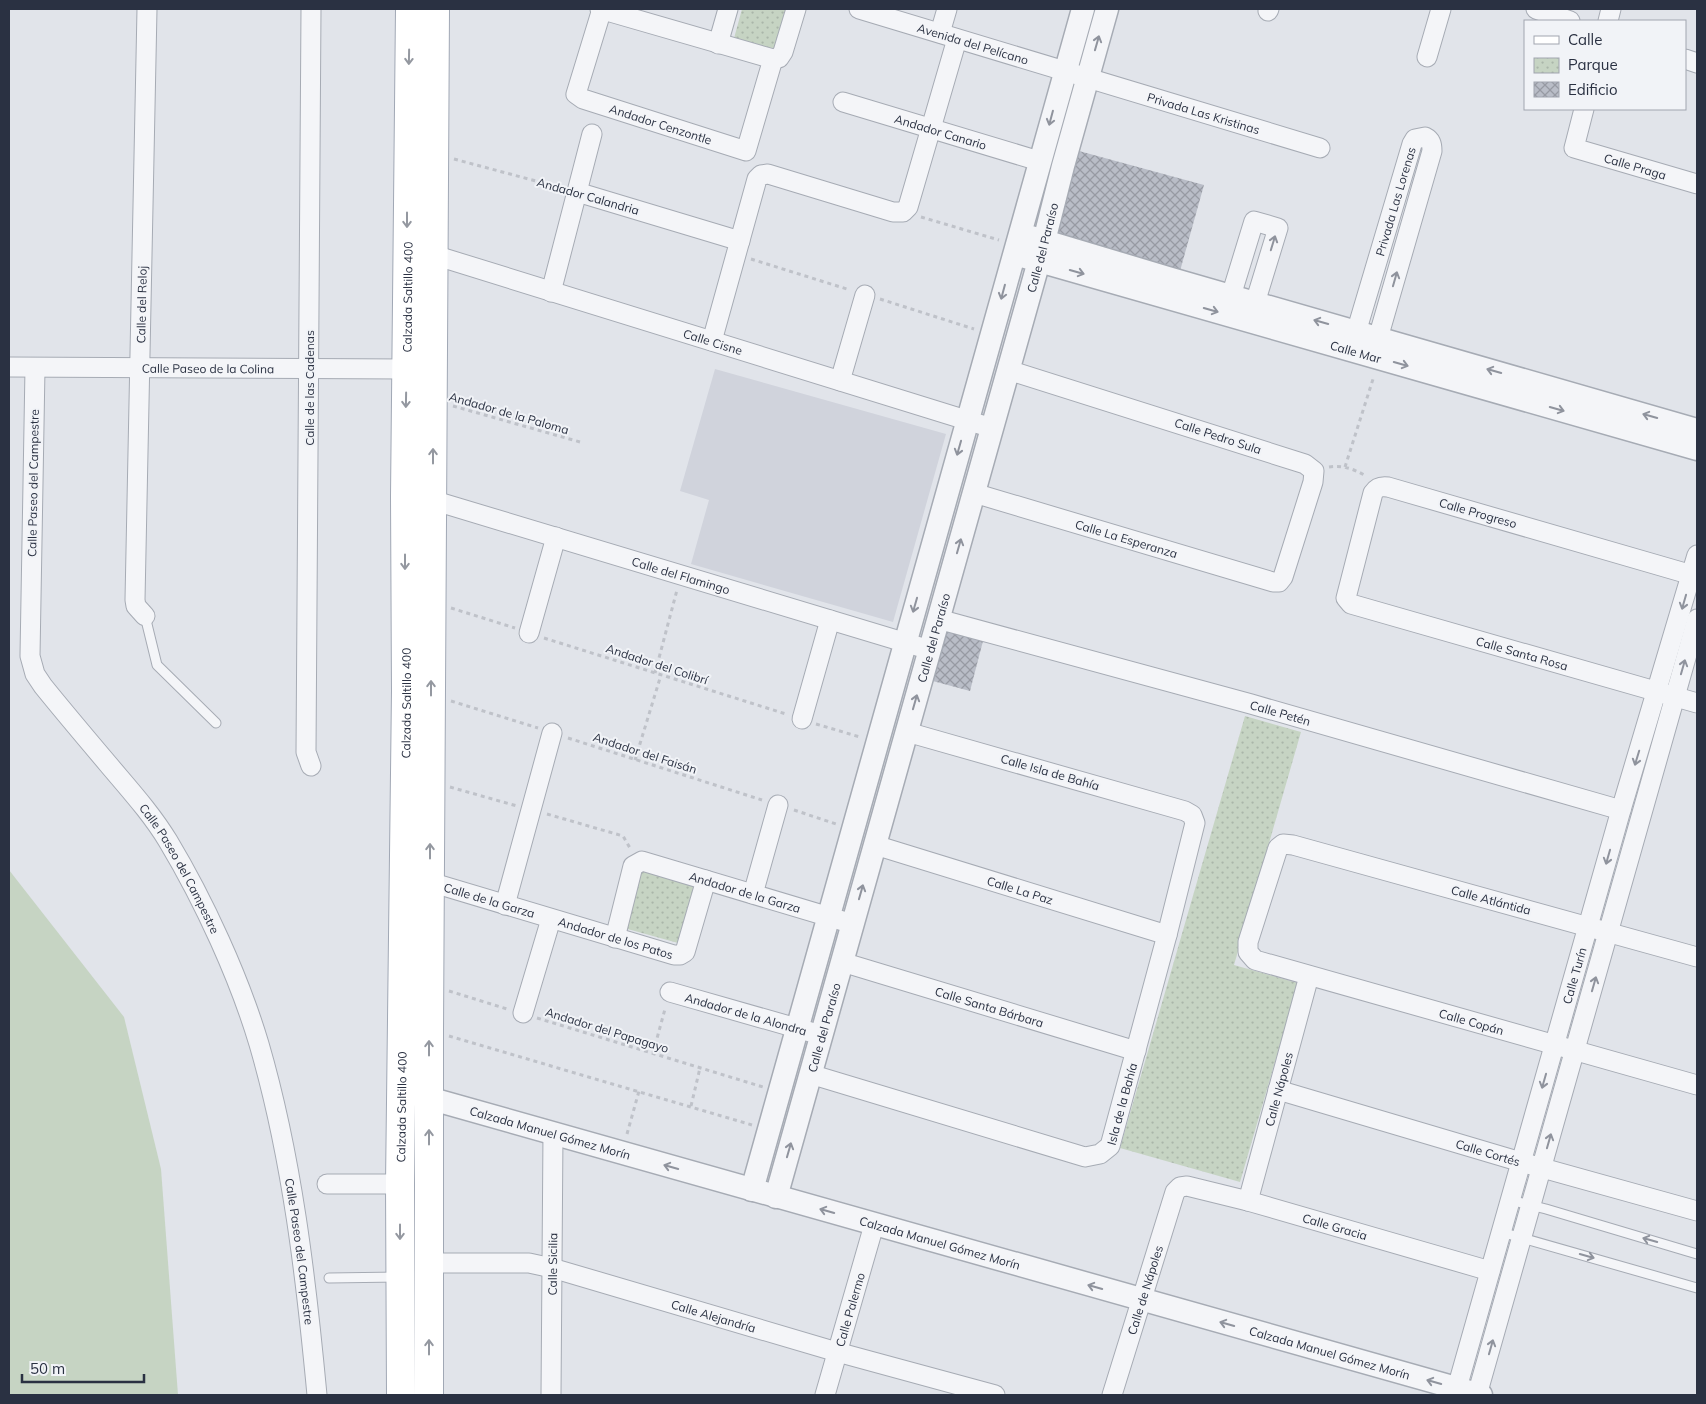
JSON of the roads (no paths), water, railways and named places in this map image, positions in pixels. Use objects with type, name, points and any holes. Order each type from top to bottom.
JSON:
[{"type":"main road","name":"Calzada Saltillo 400","points":[[401,1395],[400,1090],[406,691],[405,507],[410,9]]},
{"type":"main road","name":"Calzada Saltillo 400","points":[[429,1395],[428,1097],[435,9]]},
{"type":"street","name":"Calle del Reloj","points":[[140,608],[139,368],[148,9]]},
{"type":"street","name":"Calle de las Cadenas","points":[[311,9],[306,752],[312,766]]},
{"type":"street","points":[[601,9],[718,44],[776,59],[783,52],[796,9]]},
{"type":"street","name":"Andador Cenzontle","points":[[601,9],[576,94],[583,99],[746,151],[776,59]]},
{"type":"street","points":[[718,44],[728,9]]},
{"type":"street","name":"Avenida del Pelícano","points":[[859,9],[1087,78]]},
{"type":"street","points":[[712,341],[757,179],[761,175],[768,174],[893,212],[903,212],[908,207],[931,128],[948,36],[947,9]]},
{"type":"street","name":"Calle del Paraíso","points":[[752,1190],[1083,9]]},
{"type":"street","name":"Calle del Paraíso","points":[[776,1197],[1042,251],[1107,9]]},
{"type":"street","points":[[1427,57],[1441,9]]},
{"type":"street","points":[[1536,9],[1567,20]]},
{"type":"street","name":"Privada Las Kristinas","points":[[1087,78],[1320,148]]},
{"type":"street","name":"Andador Canario","points":[[843,102],[1039,161]]},
{"type":"street","name":"Calle Praga","points":[[1584,110],[1574,148],[1697,184]]},
{"type":"street","points":[[551,292],[592,134]]},
{"type":"street","name":"Privada Las Lorenas","points":[[1425,137],[1432,145],[1432,150],[1368,347],[1412,144],[1415,139],[1425,137]]},
{"type":"street","name":"Andador Calandria","points":[[577,192],[740,241]]},
{"type":"street","points":[[1231,296],[1254,221],[1278,228],[1255,303]]},
{"type":"street","name":"Calle Mar","points":[[1016,244],[1368,347],[1697,450]]},
{"type":"street","name":"Calle Mar","points":[[1042,251],[1255,303],[1368,347],[1697,430]]},
{"type":"street","name":"Calle Cisne","points":[[434,255],[992,428]]},
{"type":"street","points":[[840,381],[866,295]]},
{"type":"street","name":"Calle Paseo de la Colina","points":[[9,367],[406,370]]},
{"type":"street","name":"Calle Paseo del Campestre","points":[[35,368],[30,656],[35,674],[43,686],[141,802],[168,841],[208,916],[245,1001],[259,1045],[285,1152],[312,1339],[317,1395]]},
{"type":"street","name":"Calle Pedro Sula","points":[[1008,370],[1305,464],[1314,471],[1313,482],[1284,577],[1279,582]]},
{"type":"street","name":"Calle Progreso","points":[[1348,601],[1346,598],[1374,493],[1378,488],[1388,486],[1692,575]]},
{"type":"street","name":"Calle La Esperanza","points":[[974,493],[1273,582],[1279,582]]},
{"type":"street","name":"Calle del Flamingo","points":[[432,500],[930,650]]},
{"type":"street","points":[[529,633],[556,537]]},
{"type":"street","name":"Calle Turín","points":[[1470,1394],[1522,1237],[1609,932],[1697,555]]},
{"type":"street","name":"Calle Santa Rosa","points":[[1348,601],[1351,604],[1697,703]]},
{"type":"street","name":"Calle Petén","points":[[938,618],[1251,704],[1621,810]]},
{"type":"street","name":"Calle Turín","points":[[1470,1394],[1490,1271],[1621,810],[1697,619]]},
{"type":"street","points":[[802,719],[830,620]]},
{"type":"street","name":"Calle Isla de Bahía","points":[[907,732],[1185,811],[1192,815]]},
{"type":"street","points":[[505,905],[552,733]]},
{"type":"street","points":[[753,894],[778,805]]},
{"type":"street","name":"Isla de la Bahía","points":[[810,1074],[1085,1157],[1100,1154],[1110,1146],[1136,1051],[1194,823],[1192,815]]},
{"type":"street","name":"Calle Atlántida","points":[[1248,952],[1248,942],[1278,848],[1284,844],[1697,957]]},
{"type":"street","name":"Calle La Paz","points":[[875,845],[1167,935]]},
{"type":"street","name":"Andador de la Garza","points":[[615,938],[633,866],[642,861],[853,924]]},
{"type":"street","name":"Andador de los Patos","points":[[551,919],[674,955],[680,955],[685,952],[706,880]]},
{"type":"street","name":"Calle de la Garza","points":[[430,882],[551,919]]},
{"type":"street","points":[[523,1014],[551,919]]},
{"type":"street","name":"Calle Copán","points":[[1248,952],[1255,960],[1309,976],[1697,1084]]},
{"type":"street","name":"Calle Santa Bárbara","points":[[842,962],[1136,1051]]},
{"type":"street","name":"Calle Nápoles","points":[[1248,1201],[1309,976]]},
{"type":"street","name":"Andador de la Alondra","points":[[670,992],[821,1036]]},
{"type":"street","name":"Calzada Manuel Gómez Morín","points":[[400,1090],[1470,1394]]},
{"type":"street","name":"Calle Cortés","points":[[1278,1090],[1521,1162],[1697,1211]]},
{"type":"street","name":"Calle Sicilia","points":[[553,1133],[552,1268],[556,1394]]},
{"type":"street","points":[[327,1184],[400,1184]]},
{"type":"street","name":"Calle Gracia","points":[[1180,1187],[1187,1186],[1248,1201],[1490,1271]]},
{"type":"street","name":"Calle de Nápoles","points":[[1112,1395],[1175,1192],[1180,1187]]},
{"type":"street","name":"Calle Palermo","points":[[825,1395],[874,1225]]},
{"type":"street","name":"Calle Alejandría","points":[[429,1263],[529,1263],[552,1268],[837,1352],[995,1395]]},
{"type":"lane","points":[[140,608],[157,665],[216,723]]},
{"type":"lane","points":[[1510,1200],[1697,1254]]},
{"type":"lane","points":[[1501,1232],[1697,1288]]},
{"type":"lane","points":[[329,1278],[400,1277]]}]
